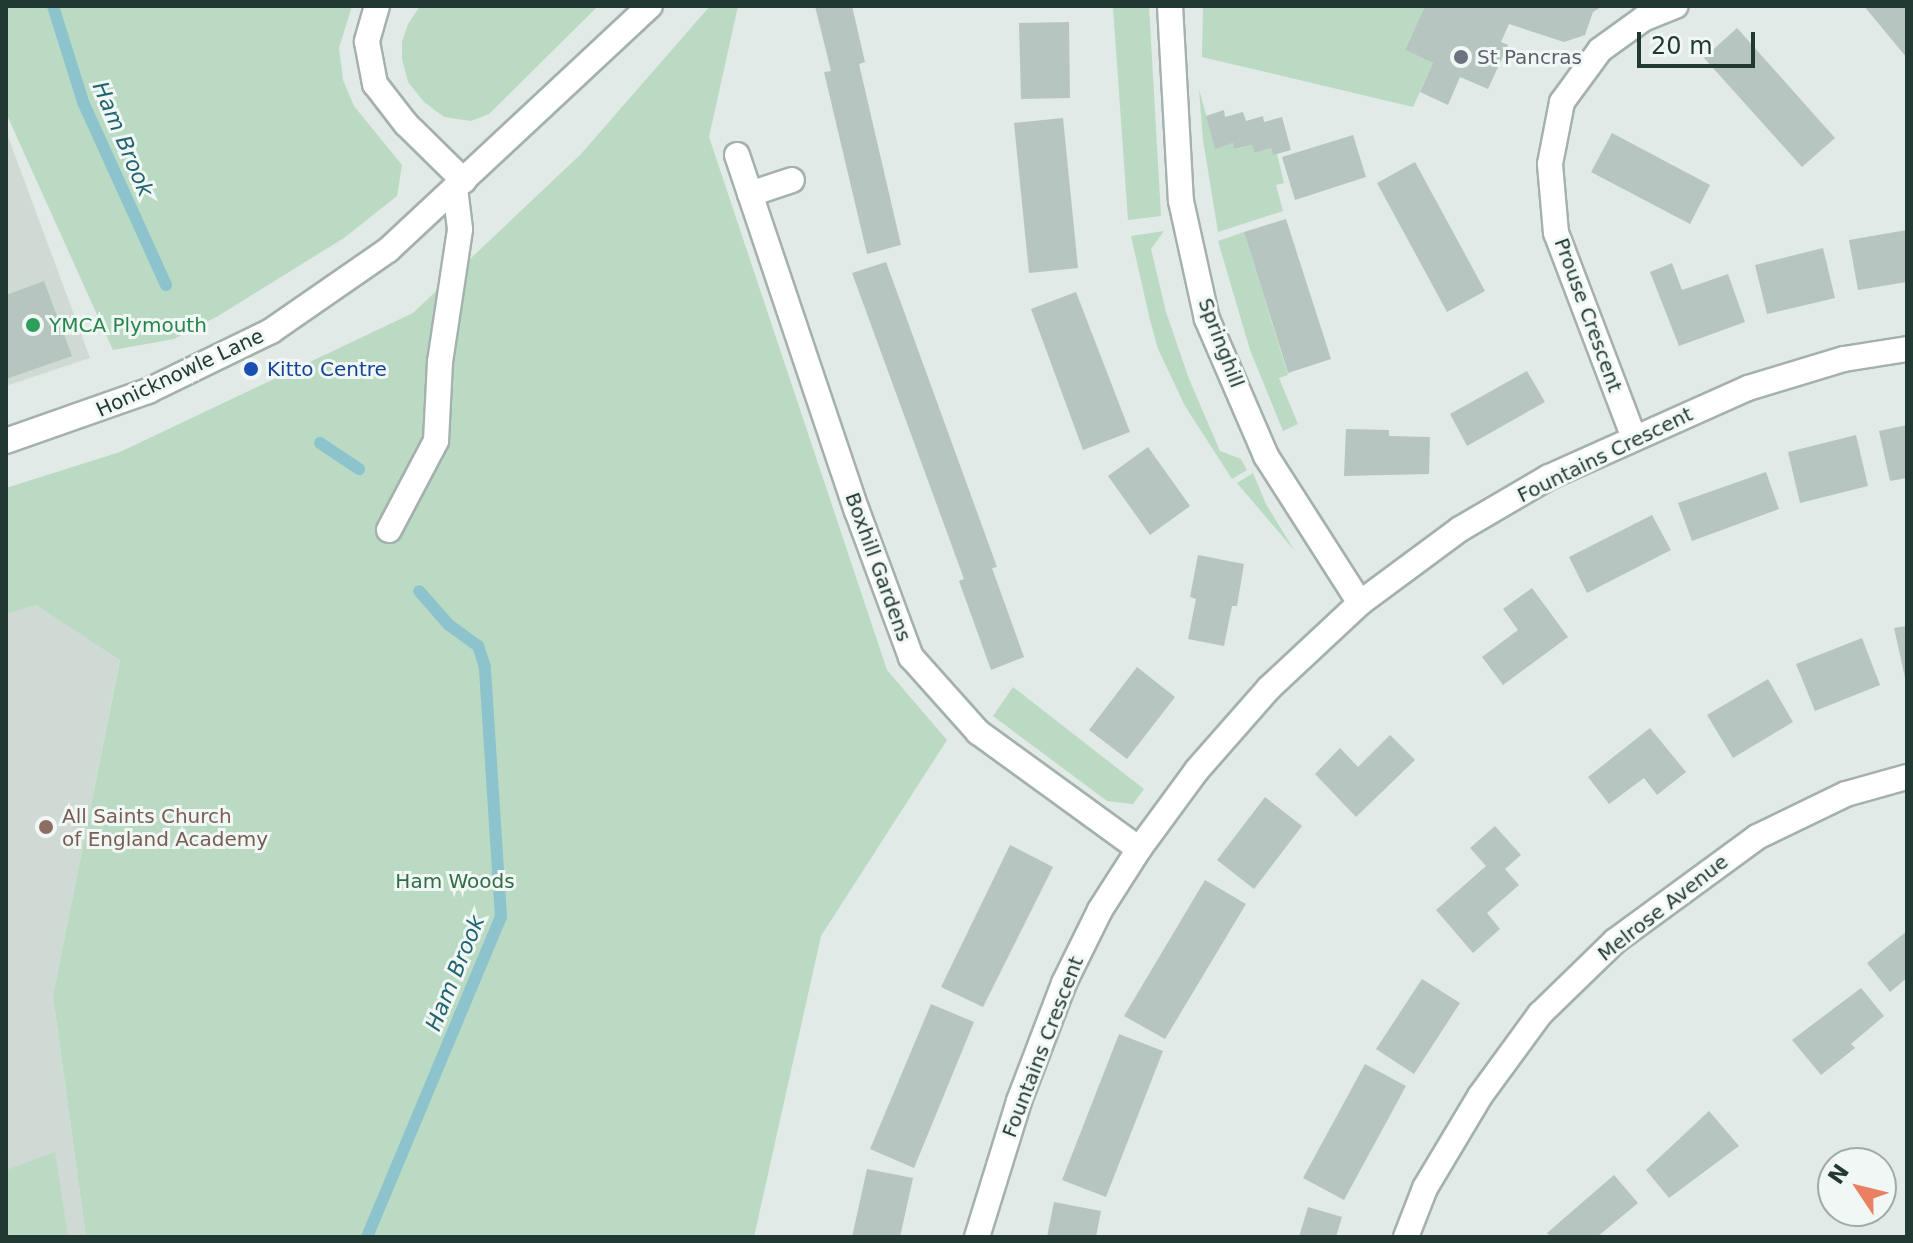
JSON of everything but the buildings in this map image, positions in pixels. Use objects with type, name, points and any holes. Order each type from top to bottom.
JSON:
[{"type":"street","points":[[377,6],[367,42],[375,84],[459,186],[460,229],[440,362],[436,441],[389,530]]},
{"type":"street","name":"Honicknowle Lane","points":[[6,441],[148,391],[271,331],[388,250],[650,6]]},
{"type":"street","name":"Springhill","points":[[1170,6],[1181,201],[1207,319],[1266,456],[1360,603]]},
{"type":"street","name":"Prouse Crescent","points":[[1634,438],[1556,233],[1550,164],[1562,102],[1600,50],[1643,19],[1675,6]]},
{"type":"street","name":"Boxhill Gardens","points":[[737,155],[911,657],[978,732],[1139,849]]},
{"type":"street","points":[[750,194],[792,180]]},
{"type":"street","name":"Fountains Crescent","points":[[977,1237],[1019,1101],[1064,983],[1100,910],[1139,849],[1197,770],[1269,688],[1360,603],[1460,529],[1549,477],[1748,388],[1844,359],[1907,349]]},
{"type":"street","name":"Melrose Avenue","points":[[1406,1237],[1425,1188],[1480,1096],[1540,1014],[1615,941],[1757,837],[1846,794],[1907,777]]},
{"type":"shaded area","points":[[6,131],[90,358],[6,386]]},
{"type":"shaded area","name":"All Saints Church of England Academy","points":[[36,605],[120,659],[53,996],[86,1237],[6,1237],[6,614]]},
{"type":"green space","points":[[6,6],[352,6],[339,48],[343,80],[354,106],[402,165],[397,196],[344,238],[218,316],[174,339],[113,350],[6,113]]},
{"type":"green space","points":[[420,6],[598,6],[489,114],[471,121],[444,117],[424,102],[408,82],[402,59],[402,42],[408,24]]},
{"type":"green space","name":"Ham Woods","points":[[710,6],[738,6],[709,137],[887,670],[947,740],[821,936],[754,1237],[86,1237],[53,996],[120,660],[36,605],[6,614],[6,488],[120,452],[413,313],[581,154]]},
{"type":"green space","points":[[1149,6],[1161,216],[1128,220],[1113,7]]},
{"type":"green space","points":[[1203,6],[1425,6],[1405,50],[1433,63],[1413,107],[1202,57]]},
{"type":"green space","points":[[1199,89],[1215,148],[1233,143],[1235,149],[1252,145],[1254,153],[1271,148],[1273,154],[1277,154],[1284,183],[1276,185],[1283,211],[1218,232],[1203,140]]},
{"type":"green space","points":[[1164,231],[1151,249],[1166,312],[1189,379],[1220,451],[1241,459],[1247,470],[1232,479],[1185,406],[1158,349],[1150,320],[1131,236]]},
{"type":"green space","points":[[1244,232],[1288,375],[1279,378],[1298,424],[1283,431],[1250,350],[1218,241]]},
{"type":"green space","points":[[1253,473],[1266,504],[1294,550],[1237,483]]},
{"type":"green space","points":[[1013,687],[1144,789],[1133,804],[1107,801],[993,716]]},
{"type":"green space","points":[[55,1152],[68,1237],[6,1237],[6,1170]]},
{"type":"waterway","name":"Ham Brook","points":[[53,6],[83,102],[166,285]]},
{"type":"waterway","points":[[320,443],[359,469]]},
{"type":"waterway","name":"Ham Brook","points":[[367,1237],[501,917],[485,667],[478,646],[449,625],[419,591]]},
{"type":"place","name":"St Pancras","points":[[1461,57]]},
{"type":"place","name":"YMCA Plymouth","points":[[33,325]]},
{"type":"place","name":"Kitto Centre","points":[[251,369]]},
{"type":"place","name":"All Saints Church of England Academy","points":[[46,827]]}]
